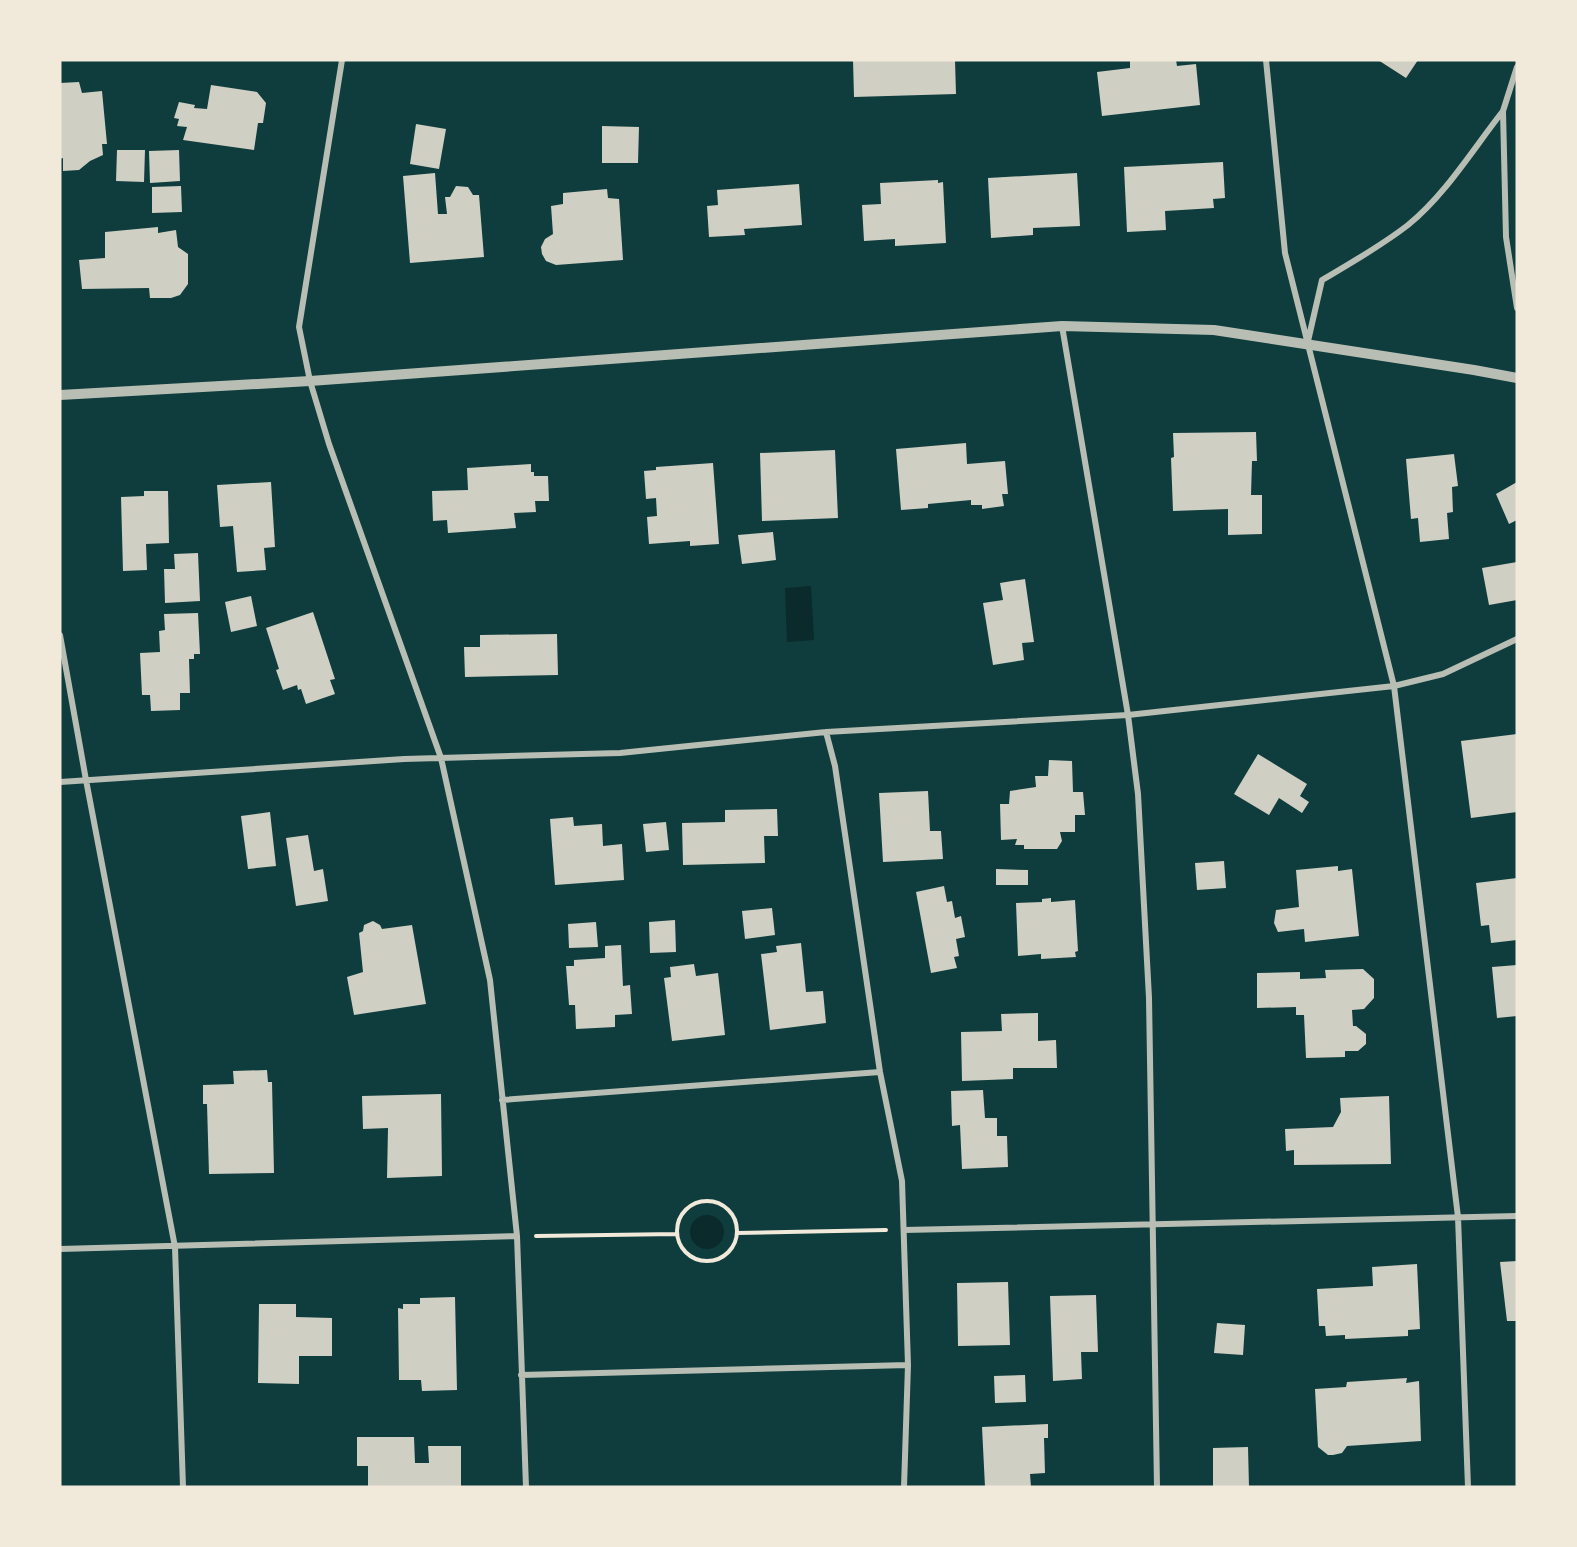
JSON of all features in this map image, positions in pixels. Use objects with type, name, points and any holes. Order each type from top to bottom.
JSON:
[{"type":"street","points":[[342,60],[299,327],[310,381],[329,444],[441,758],[490,980],[517,1236],[526,1487]]},
{"type":"street","points":[[1266,60],[1285,253],[1394,686],[1458,1217],[1468,1487]]},
{"type":"street","points":[[1517,67],[1503,111],[1506,237],[1517,308]]},
{"type":"street","points":[[1308,345],[1322,280],[1374,249],[1409,224],[1446,186],[1503,111]]},
{"type":"street","points":[[1062,326],[1128,715],[1138,794],[1149,998],[1157,1487]]},
{"type":"street","points":[[60,395],[310,381],[1062,326],[1214,330],[1517,378]]},
{"type":"street","points":[[60,634],[175,1247],[183,1487]]},
{"type":"street","points":[[60,782],[441,758],[620,753],[826,732],[1128,715],[1394,686],[1443,674],[1517,639]]},
{"type":"street","points":[[826,732],[835,766],[880,1072],[902,1181],[908,1365],[904,1487]]},
{"type":"street","points":[[502,1100],[880,1072]]},
{"type":"street","points":[[904,1230],[1517,1216]]},
{"type":"street","points":[[60,1249],[517,1236]]},
{"type":"street","points":[[521,1375],[908,1365]]},
{"type":"path","points":[[706,1201],[716,1202],[732,1214],[737,1233],[729,1251],[712,1261],[702,1261],[685,1252],[676,1234],[681,1215],[696,1203],[706,1201]]},
{"type":"path","points":[[737,1233],[904,1230]]},
{"type":"path","points":[[517,1236],[676,1234]]},
{"type":"water","points":[[811,586],[814,640],[787,642],[785,588]]},
{"type":"water","points":[[707,1215],[719,1220],[724,1232],[719,1244],[707,1249],[695,1244],[690,1232],[695,1220]]},
{"type":"building","points":[[853,60],[955,60],[956,94],[854,97]]},
{"type":"building","points":[[1130,60],[1176,60],[1177,66],[1196,64],[1200,105],[1102,116],[1097,72],[1130,68]]},
{"type":"building","points":[[1378,60],[1418,60],[1406,78]]},
{"type":"building","points":[[79,82],[82,93],[102,91],[107,144],[102,144],[103,155],[90,161],[79,170],[63,171],[63,158],[60,159],[60,83]]},
{"type":"building","points":[[211,85],[257,92],[266,103],[263,123],[258,123],[254,150],[183,140],[187,127],[177,126],[179,119],[174,118],[179,102],[195,105],[194,108],[207,109]]},
{"type":"building","points":[[416,124],[446,129],[439,169],[410,164]]},
{"type":"building","points":[[602,126],[639,127],[638,163],[602,163]]},
{"type":"building","points":[[117,150],[145,150],[144,182],[116,181]]},
{"type":"building","points":[[179,150],[180,181],[150,183],[149,151]]},
{"type":"building","points":[[1223,162],[1225,198],[1213,199],[1214,208],[1165,211],[1166,230],[1127,232],[1124,167]]},
{"type":"building","points":[[435,173],[438,214],[447,214],[445,197],[450,197],[456,186],[468,187],[473,195],[479,195],[484,257],[410,263],[403,176]]},
{"type":"building","points":[[1077,173],[1080,226],[1033,228],[1033,235],[991,238],[988,178]]},
{"type":"building","points":[[938,180],[938,183],[943,182],[946,243],[895,246],[895,239],[864,241],[862,205],[881,204],[880,183]]},
{"type":"building","points":[[799,184],[802,225],[744,229],[745,235],[709,237],[707,206],[718,205],[717,190]]},
{"type":"building","points":[[181,186],[182,212],[152,213],[152,187]]},
{"type":"building","points":[[607,189],[608,198],[619,199],[623,260],[556,265],[546,261],[541,247],[545,239],[553,234],[551,206],[563,204],[563,193]]},
{"type":"building","points":[[158,227],[158,233],[176,230],[178,247],[188,254],[188,284],[180,295],[171,298],[150,298],[149,288],[82,289],[79,260],[105,258],[105,232]]},
{"type":"building","points":[[1256,432],[1257,461],[1252,461],[1251,495],[1262,495],[1262,534],[1228,535],[1228,509],[1173,511],[1171,458],[1174,457],[1173,433]]},
{"type":"building","points":[[966,443],[967,464],[1005,461],[1008,494],[1002,494],[1004,506],[982,509],[982,505],[971,505],[971,500],[928,504],[928,508],[901,510],[896,449]]},
{"type":"building","points":[[835,450],[838,518],[762,521],[760,453]]},
{"type":"building","points":[[1454,454],[1458,486],[1452,487],[1453,512],[1447,513],[1449,539],[1420,542],[1418,518],[1411,519],[1406,459]]},
{"type":"building","points":[[713,463],[719,544],[690,546],[690,541],[649,544],[647,517],[657,516],[656,498],[646,499],[644,471],[656,470],[656,467]]},
{"type":"building","points":[[531,464],[531,472],[534,472],[534,476],[548,476],[549,501],[535,501],[536,512],[514,513],[516,528],[448,533],[447,520],[433,521],[432,491],[468,490],[467,468]]},
{"type":"building","points":[[271,482],[275,547],[264,548],[266,570],[237,572],[233,526],[220,527],[217,485]]},
{"type":"building","points":[[1517,482],[1517,520],[1509,524],[1496,494]]},
{"type":"building","points":[[144,491],[168,491],[169,543],[146,544],[147,570],[123,571],[121,497],[144,496]]},
{"type":"building","points":[[773,532],[776,560],[742,564],[738,535]]},
{"type":"building","points":[[198,553],[200,601],[165,603],[164,569],[175,569],[174,554]]},
{"type":"building","points":[[1517,562],[1517,600],[1489,605],[1482,568]]},
{"type":"building","points":[[1025,579],[1034,642],[1022,643],[1024,660],[993,665],[983,603],[1003,600],[1000,583]]},
{"type":"building","points":[[251,596],[257,626],[231,632],[225,602]]},
{"type":"building","points":[[313,612],[335,679],[330,680],[335,694],[306,704],[301,689],[298,690],[297,685],[283,690],[266,628]]},
{"type":"building","points":[[198,613],[200,654],[194,654],[194,659],[189,659],[190,693],[180,693],[180,710],[151,711],[150,695],[142,695],[140,653],[160,652],[159,631],[165,630],[164,614]]},
{"type":"building","points":[[557,634],[558,675],[465,677],[464,647],[480,647],[480,635]]},
{"type":"building","points":[[1517,734],[1517,812],[1471,818],[1461,741]]},
{"type":"building","points":[[1258,754],[1307,784],[1300,796],[1309,802],[1302,813],[1279,798],[1269,815],[1234,794]]},
{"type":"building","points":[[1049,760],[1072,761],[1073,792],[1083,792],[1085,815],[1075,815],[1075,832],[1060,832],[1062,841],[1057,849],[1024,849],[1024,845],[1015,845],[1017,839],[1001,840],[1000,804],[1009,804],[1010,791],[1036,787],[1035,776],[1048,776]]},
{"type":"building","points":[[928,791],[930,831],[941,831],[943,859],[883,862],[879,793]]},
{"type":"building","points":[[777,809],[778,836],[764,836],[765,863],[683,865],[682,823],[725,822],[725,810]]},
{"type":"building","points":[[270,812],[276,866],[248,869],[241,816]]},
{"type":"building","points":[[573,817],[574,826],[602,824],[603,846],[622,844],[624,880],[555,885],[550,819]]},
{"type":"building","points":[[666,822],[669,850],[646,852],[643,824]]},
{"type":"building","points":[[308,835],[314,871],[323,869],[328,901],[296,906],[286,838]]},
{"type":"building","points":[[1224,861],[1226,888],[1197,890],[1195,863]]},
{"type":"building","points":[[1338,866],[1338,871],[1352,869],[1359,936],[1305,942],[1304,929],[1278,932],[1274,923],[1276,910],[1299,907],[1296,870]]},
{"type":"building","points":[[996,869],[1028,870],[1028,885],[996,885]]},
{"type":"building","points":[[1517,878],[1517,940],[1491,943],[1489,925],[1481,926],[1476,883]]},
{"type":"building","points":[[944,886],[947,902],[952,901],[955,918],[961,916],[965,937],[956,939],[959,956],[954,957],[957,968],[931,973],[916,892]]},
{"type":"building","points":[[1051,898],[1051,902],[1075,900],[1078,951],[1075,952],[1076,957],[1041,959],[1041,954],[1018,956],[1016,903],[1042,902],[1042,899]]},
{"type":"building","points":[[772,908],[775,935],[745,939],[742,911]]},
{"type":"building","points":[[675,920],[676,952],[650,953],[649,922]]},
{"type":"building","points":[[373,921],[382,929],[412,925],[426,1004],[354,1015],[347,977],[363,972],[359,933],[363,931],[364,925]]},
{"type":"building","points":[[596,922],[598,947],[569,948],[568,924]]},
{"type":"building","points":[[801,943],[806,992],[823,991],[826,1023],[770,1030],[761,954],[777,952],[776,946]]},
{"type":"building","points":[[621,945],[623,986],[630,985],[632,1014],[615,1015],[615,1027],[576,1029],[575,1005],[569,1005],[566,966],[574,966],[574,960],[605,958],[605,946]]},
{"type":"building","points":[[694,964],[696,976],[718,973],[725,1035],[672,1041],[664,978],[671,977],[670,967]]},
{"type":"building","points":[[1517,965],[1517,1016],[1497,1018],[1492,967]]},
{"type":"building","points":[[1363,969],[1374,979],[1374,998],[1364,1009],[1352,1010],[1353,1026],[1366,1034],[1366,1044],[1358,1051],[1345,1051],[1345,1057],[1306,1058],[1304,1015],[1296,1015],[1296,1007],[1257,1008],[1257,973],[1300,972],[1300,979],[1326,978],[1325,970]]},
{"type":"building","points":[[1038,1013],[1038,1041],[1056,1040],[1057,1068],[1013,1068],[1013,1079],[962,1081],[961,1032],[1002,1031],[1001,1014]]},
{"type":"building","points":[[267,1070],[268,1082],[272,1082],[274,1173],[209,1174],[207,1104],[203,1104],[203,1085],[234,1084],[233,1071]]},
{"type":"building","points":[[983,1090],[985,1118],[997,1118],[997,1136],[1007,1136],[1008,1167],[962,1169],[960,1125],[952,1126],[951,1091]]},
{"type":"building","points":[[441,1094],[442,1176],[387,1178],[388,1128],[363,1129],[362,1096]]},
{"type":"building","points":[[1389,1096],[1391,1164],[1294,1165],[1294,1150],[1286,1151],[1285,1129],[1333,1127],[1341,1112],[1340,1098]]},
{"type":"building","points":[[1517,1261],[1517,1321],[1507,1321],[1500,1262]]},
{"type":"building","points":[[1417,1264],[1420,1329],[1408,1330],[1408,1336],[1345,1339],[1345,1335],[1326,1336],[1325,1326],[1319,1326],[1317,1289],[1373,1286],[1372,1267]]},
{"type":"building","points":[[1008,1282],[1010,1345],[958,1346],[957,1283]]},
{"type":"building","points":[[1096,1295],[1098,1352],[1081,1352],[1082,1379],[1053,1381],[1050,1296]]},
{"type":"building","points":[[455,1297],[457,1390],[422,1391],[421,1380],[399,1380],[398,1308],[403,1309],[403,1304],[420,1304],[420,1298]]},
{"type":"building","points":[[259,1304],[296,1304],[296,1317],[332,1318],[332,1356],[299,1356],[299,1384],[258,1383]]},
{"type":"building","points":[[1217,1323],[1245,1325],[1243,1355],[1214,1353]]},
{"type":"building","points":[[1025,1375],[1026,1402],[995,1403],[994,1376]]},
{"type":"building","points":[[1407,1378],[1406,1383],[1419,1381],[1421,1441],[1347,1446],[1342,1453],[1333,1455],[1328,1455],[1318,1447],[1315,1389],[1346,1387],[1347,1382]]},
{"type":"building","points":[[1048,1424],[1048,1438],[1044,1438],[1045,1473],[1030,1474],[1031,1487],[985,1487],[982,1427]]},
{"type":"building","points":[[357,1437],[414,1437],[415,1463],[429,1463],[428,1446],[461,1446],[461,1487],[368,1487],[368,1466],[357,1466]]},
{"type":"building","points":[[1248,1447],[1249,1487],[1213,1487],[1213,1448]]}]
